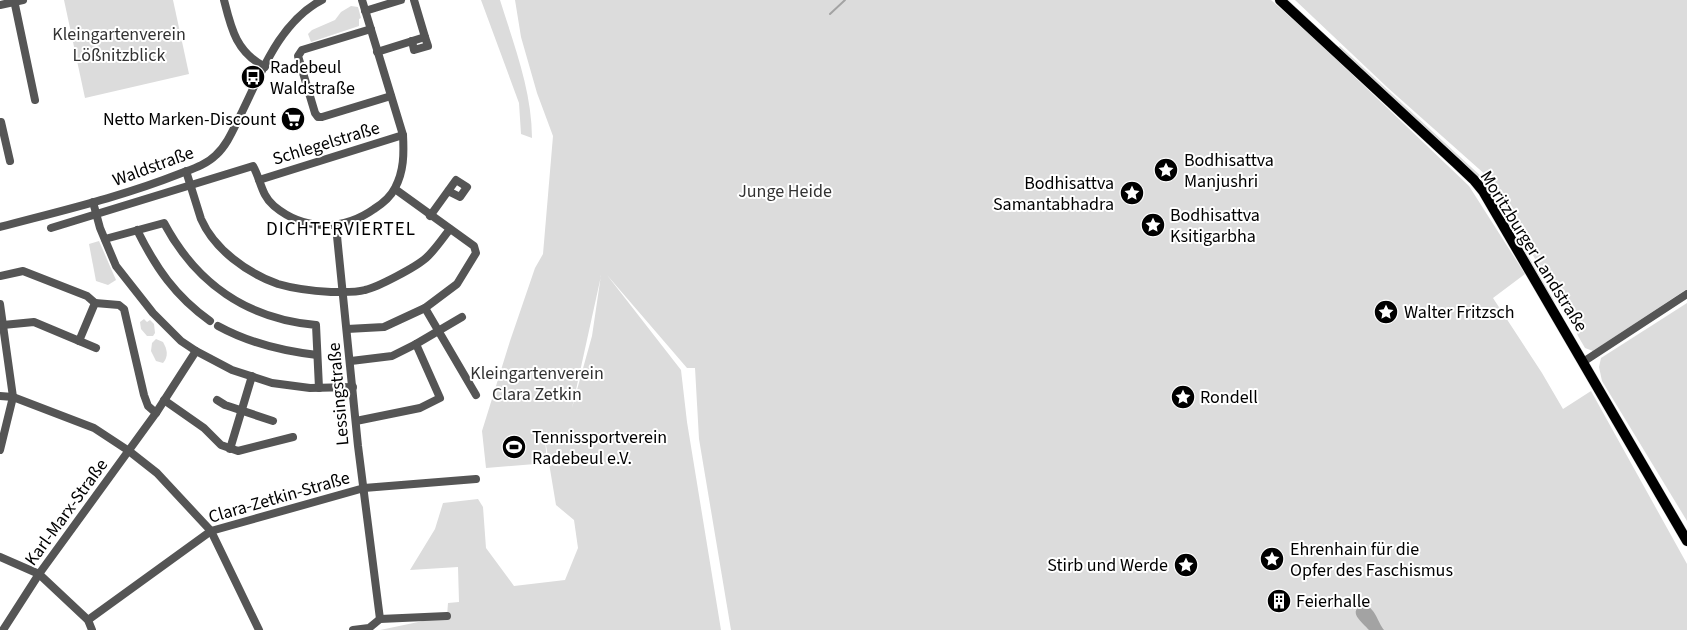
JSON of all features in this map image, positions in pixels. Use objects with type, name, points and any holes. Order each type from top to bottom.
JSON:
[{"type":"main road","name":"Moritzburger Landstraße","points":[[1280,0],[1474,180],[1490,204],[1687,541]]},
{"type":"street","points":[[224,0],[232,31],[237,40],[256,62],[265,66]]},
{"type":"street","name":"Waldstraße","points":[[0,227],[93,202],[164,180],[208,162],[223,148],[278,42],[295,21],[315,3],[322,0]]},
{"type":"street","points":[[50,228],[253,166],[263,194],[283,213],[300,222],[317,226],[336,226],[366,215],[381,204],[395,189],[401,174],[404,156],[403,136],[362,0]]},
{"type":"street","points":[[365,11],[401,0]]},
{"type":"street","points":[[377,52],[425,37],[414,0]]},
{"type":"street","points":[[0,5],[17,1],[35,100]]},
{"type":"street","points":[[371,29],[302,50],[299,53],[298,56],[315,113],[322,117],[391,96]]},
{"type":"street","points":[[0,121],[10,161]]},
{"type":"street","name":"Schlegelstraße","points":[[259,180],[403,136]]},
{"type":"street","points":[[186,171],[204,226],[218,244],[232,258],[248,269],[278,284],[301,289],[343,292],[365,290],[391,279],[425,259],[450,229]]},
{"type":"street","points":[[347,330],[384,327],[425,308],[456,284],[476,253],[474,246],[395,189]]},
{"type":"street","points":[[430,216],[448,191]]},
{"type":"street","points":[[93,202],[116,266],[139,296],[169,329],[196,352],[232,370],[272,382],[319,388],[353,387]]},
{"type":"street","points":[[105,239],[164,223],[179,249],[191,263],[204,277],[230,297],[253,310],[270,316],[301,324],[316,325],[319,388]]},
{"type":"street","name":"Lessingstraße","points":[[336,226],[356,421],[380,619]]},
{"type":"street","points":[[137,230],[150,257],[168,282],[193,309],[210,321]]},
{"type":"street","points":[[0,276],[23,271],[88,296],[96,303],[119,305],[124,309],[148,406],[156,413]]},
{"type":"street","points":[[1583,362],[1687,294]]},
{"type":"street","points":[[79,341],[96,303]]},
{"type":"street","points":[[0,304],[13,397],[0,450]]},
{"type":"street","points":[[425,308],[476,395]]},
{"type":"street","points":[[351,361],[392,356],[439,332],[462,316]]},
{"type":"street","points":[[3,325],[34,322],[96,348]]},
{"type":"street","points":[[218,326],[234,335],[259,344],[288,352],[317,355]]},
{"type":"street","points":[[356,421],[420,408],[440,398],[416,344]]},
{"type":"street","name":"Karl-Marx-Straße","points":[[3,630],[39,574],[156,413],[196,352]]},
{"type":"street","points":[[230,448],[252,376]]},
{"type":"street","points":[[0,396],[13,397],[94,428],[129,451],[157,473],[211,531],[259,630]]},
{"type":"street","points":[[164,400],[204,428],[221,445],[238,451],[293,438]]},
{"type":"street","points":[[217,400],[225,405],[273,421]]},
{"type":"street","name":"Clara-Zetkin-Straße","points":[[88,620],[211,531],[364,488],[476,478]]},
{"type":"street","points":[[0,557],[39,574],[88,620],[92,630]]},
{"type":"street","points":[[353,630],[369,628],[380,619],[447,616]]},
{"type":"green space","name":"Kleingartenverein Lößnitzblick","points":[[64,0],[173,0],[189,74],[85,98]]},
{"type":"green space","points":[[481,0],[500,0],[526,86],[532,138],[521,134],[519,103]]},
{"type":"green space","points":[[515,0],[1271,0],[1315,39],[1469,186],[1525,274],[1493,298],[1563,409],[1591,391],[1687,564],[1687,630],[731,630],[699,439],[695,368],[687,368],[607,275],[681,370],[687,422],[721,630],[380,630],[447,616],[448,603],[459,602],[458,567],[410,570],[435,529],[443,503],[478,499],[483,507],[486,548],[514,586],[565,580],[578,548],[574,520],[556,505],[545,439],[547,463],[486,468],[482,431],[535,268],[543,254],[553,136],[537,93],[521,37]],"holes":[[[601,278],[592,336],[572,408]]]},
{"type":"green space","points":[[1295,0],[1687,0],[1687,289],[1593,351],[1585,348],[1573,322],[1488,177],[1388,88]]},
{"type":"green space","points":[[351,6],[358,7],[361,18],[359,19],[359,26],[311,42],[308,34],[312,30],[335,20],[341,12]]},
{"type":"green space","points":[[1340,46],[1484,179],[1556,304],[1547,293],[1492,198],[1337,48]]},
{"type":"green space","points":[[99,241],[116,280],[108,285],[96,281],[89,244]]},
{"type":"green space","points":[[1687,303],[1687,521],[1602,381],[1599,367],[1601,358]]},
{"type":"green space","points":[[144,319],[147,322],[150,320],[154,324],[155,333],[153,336],[147,336],[141,329],[140,322]]},
{"type":"green space","points":[[156,339],[163,342],[166,350],[167,355],[163,363],[156,361],[151,351],[152,343]]},
{"type":"shaded area","points":[[1364,604],[1374,612],[1384,630],[1369,630],[1357,617],[1356,610]]},
{"type":"waterway","points":[[830,14],[845,0]]},
{"type":"place","name":"Radebeul Waldstraße","points":[[253,77]]},
{"type":"place","name":"Netto Marken-Discount","points":[[293,119]]},
{"type":"place","name":"Bodhisattva Manjushri","points":[[1166,170]]},
{"type":"place","name":"Bodhisattva Samantabhadra","points":[[1132,193]]},
{"type":"place","name":"Bodhisattva Ksitigarbha","points":[[1153,225]]},
{"type":"place","name":"Walter Fritzsch","points":[[1386,312]]},
{"type":"place","name":"Rondell","points":[[1183,397]]},
{"type":"place","name":"Tennissportverein Radebeul e.V.","points":[[514,447]]},
{"type":"place","name":"Ehrenhain für die Opfer des Faschismus","points":[[1272,559]]},
{"type":"place","name":"Stirb und Werde","points":[[1186,565]]},
{"type":"place","name":"Feierhalle","points":[[1279,601]]},
{"type":"district","name":"DICHTERVIERTEL","points":[[341,228]]},
{"type":"park label","name":"Junge Heide","points":[[785,191]]},
{"type":"park label","name":"Kleingartenverein Clara Zetkin","points":[[537,383]]}]
